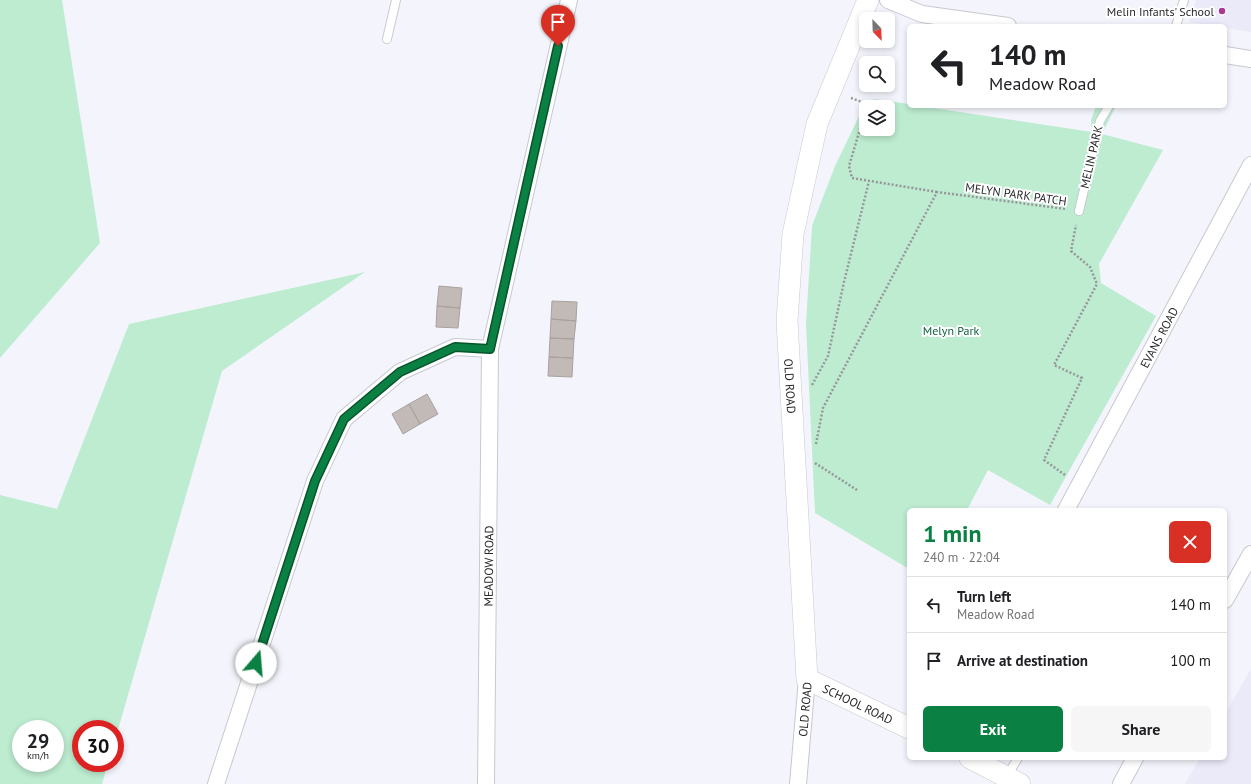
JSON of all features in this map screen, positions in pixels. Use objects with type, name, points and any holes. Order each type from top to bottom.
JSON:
[{"type":"street","name":"MEADOW ROAD","points":[[486,784],[490,349],[569,0]]},
{"type":"street","name":"OLD ROAD","points":[[798,784],[807,679],[787,321],[793,234],[817,124],[868,0]]},
{"type":"street","points":[[888,0],[922,14],[994,24]]},
{"type":"street","points":[[1227,55],[1251,59]]},
{"type":"street","name":"EVANS ROAD","points":[[1067,508],[1251,165]]},
{"type":"street","points":[[216,784],[315,481],[344,419],[400,372],[455,347],[490,349]]},
{"type":"street","points":[[1227,596],[1251,554]]},
{"type":"street","name":"SCHOOL ROAD","points":[[807,679],[907,727]]},
{"type":"street","points":[[973,760],[1010,782]]},
{"type":"street","points":[[1121,784],[1135,760]]},
{"type":"lane","points":[[387,39],[396,0]]},
{"type":"lane","points":[[1177,24],[1184,0]]},
{"type":"lane","name":"MELIN PARK","points":[[1079,211],[1100,121],[1109,108]]},
{"type":"lane","points":[[1010,782],[1017,760]]},
{"type":"path","name":"MELYN PARK PATCH","points":[[859,132],[849,166],[852,178],[937,192],[1079,211],[1071,251],[1090,267],[1097,284],[1054,366],[1082,378],[1044,460],[1067,477]]},
{"type":"path","points":[[809,391],[828,356],[844,282],[870,181]]},
{"type":"path","points":[[815,446],[823,408],[937,192]]},
{"type":"path","points":[[812,462],[857,490]]},
{"type":"shaded area","name":"Melin Infants' School","points":[[1196,0],[1251,0],[1251,32],[1227,28],[1227,24],[1201,24],[1189,22]]},
{"type":"shaded area","points":[[1251,669],[1251,784],[1185,784],[1199,760],[1227,760],[1227,711]]},
{"type":"green space","points":[[0,0],[62,0],[100,243],[0,358]]},
{"type":"green space","name":"Melyn Park","points":[[895,102],[907,104],[907,108],[933,108],[1092,132],[1091,120],[1095,108],[1115,108],[1102,134],[1163,150],[1099,264],[1101,283],[1156,316],[1050,505],[988,470],[968,508],[907,508],[907,568],[815,513],[806,324],[812,226],[835,166],[859,116],[859,136],[895,136]]},
{"type":"green space","points":[[365,272],[222,371],[121,720],[72,720],[72,772],[105,772],[102,784],[0,784],[0,495],[57,509],[129,324]]},
{"type":"building","points":[[439,286],[462,288],[460,308],[437,306]]},
{"type":"building","points":[[552,301],[577,302],[576,321],[551,319]]},
{"type":"building","points":[[437,306],[460,308],[458,328],[436,327]]},
{"type":"building","points":[[551,319],[576,321],[574,339],[550,338]]},
{"type":"building","points":[[550,338],[574,339],[573,358],[549,357]]},
{"type":"building","points":[[549,357],[573,358],[572,377],[548,376]]},
{"type":"building","points":[[427,394],[438,414],[420,424],[409,404]]},
{"type":"building","points":[[409,404],[420,424],[403,434],[392,414]]},
{"type":"place","name":"Melin Infants' School","points":[[1222,11]]},
{"type":"route","points":[[256,663],[315,481],[344,419],[400,372],[455,347],[490,349],[558,46]]}]
